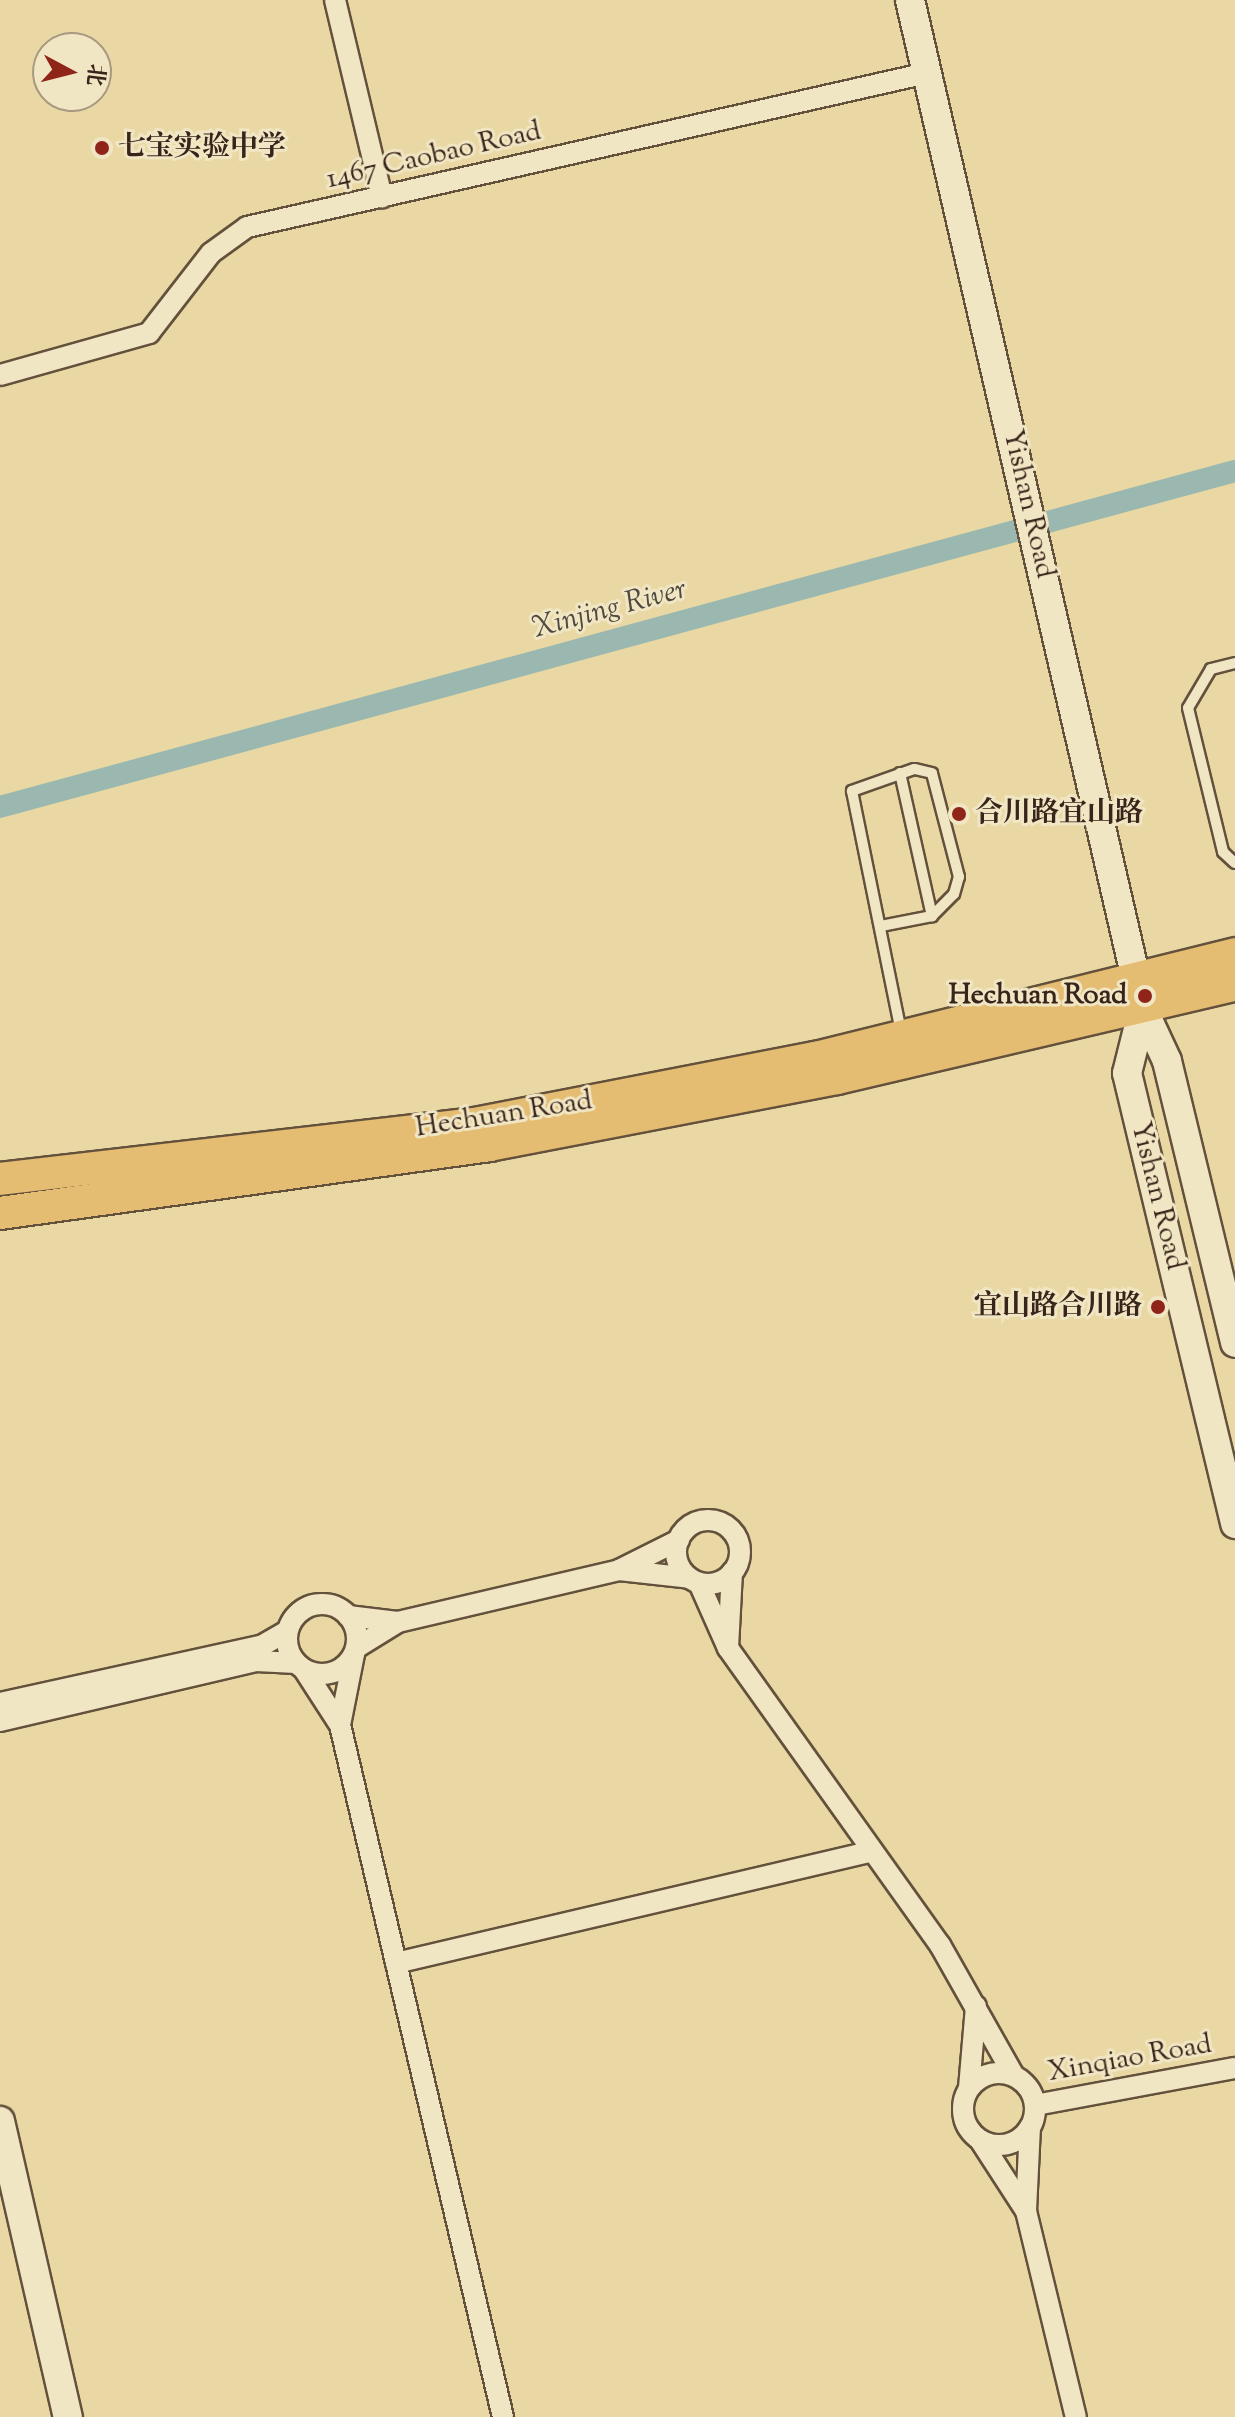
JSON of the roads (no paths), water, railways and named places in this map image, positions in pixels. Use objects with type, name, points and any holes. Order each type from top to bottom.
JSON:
[{"type":"main road","name":"Hechuan Road","points":[[0,1213],[489,1145],[1140,994],[1235,954]]},
{"type":"main road","name":"Hechuan Road","points":[[0,1179],[475,1124],[901,1037],[1140,994],[1235,985]]},
{"type":"street","points":[[335,0],[382,197]]},
{"type":"street","name":"Yishan Road","points":[[910,0],[1140,994],[1167,1061],[1235,1343]]},
{"type":"street","name":"1467 Caobao Road","points":[[0,375],[149,333],[211,253],[247,227],[927,73]]},
{"type":"street","name":"Yishan Road","points":[[1140,994],[1127,1073],[1235,1524]]},
{"type":"street","points":[[0,1703],[263,1645],[287,1631],[310,1605],[334,1606],[348,1616],[398,1622],[619,1570],[679,1540],[701,1521],[721,1523],[740,1547],[732,1572],[728,1648]]},
{"type":"street","points":[[679,1540],[677,1561],[694,1581],[728,1648],[975,1998],[1014,2076],[1035,2105],[1030,2127],[1026,2211],[1076,2417]]},
{"type":"street","points":[[619,1570],[694,1581],[732,1572]]},
{"type":"street","points":[[340,1725],[355,1651],[348,1616]]},
{"type":"street","points":[[0,1721],[256,1661],[328,1674],[398,1622]]},
{"type":"street","points":[[287,1631],[301,1667],[340,1725],[503,2417]]},
{"type":"street","points":[[396,1963],[872,1851]]},
{"type":"street","points":[[975,1998],[969,2088],[963,2111],[1026,2211]]},
{"type":"street","name":"Xinqiao Road","points":[[1035,2105],[1235,2068]]},
{"type":"street","points":[[969,2088],[989,2073],[1014,2076]]},
{"type":"street","points":[[0,2121],[68,2417]]},
{"type":"street","points":[[980,2140],[1002,2145],[1030,2127]]},
{"type":"lane","points":[[1235,663],[1211,669],[1188,708],[1223,852],[1235,863]]},
{"type":"lane","points":[[900,773],[932,916]]},
{"type":"lane","points":[[881,926],[932,916],[945,908],[959,877],[939,785],[932,773],[900,773],[852,791],[873,917],[881,926],[901,1037]]},
{"type":"waterway","name":"Xinjing River","points":[[0,807],[1235,471]]},
{"type":"place","name":"七宝实验中学","points":[[102,148]]},
{"type":"place","name":"合川路宜山路","points":[[959,814]]},
{"type":"place","name":"Hechuan Road","points":[[1145,996]]},
{"type":"place","name":"宜山路合川路","points":[[1158,1307]]}]
